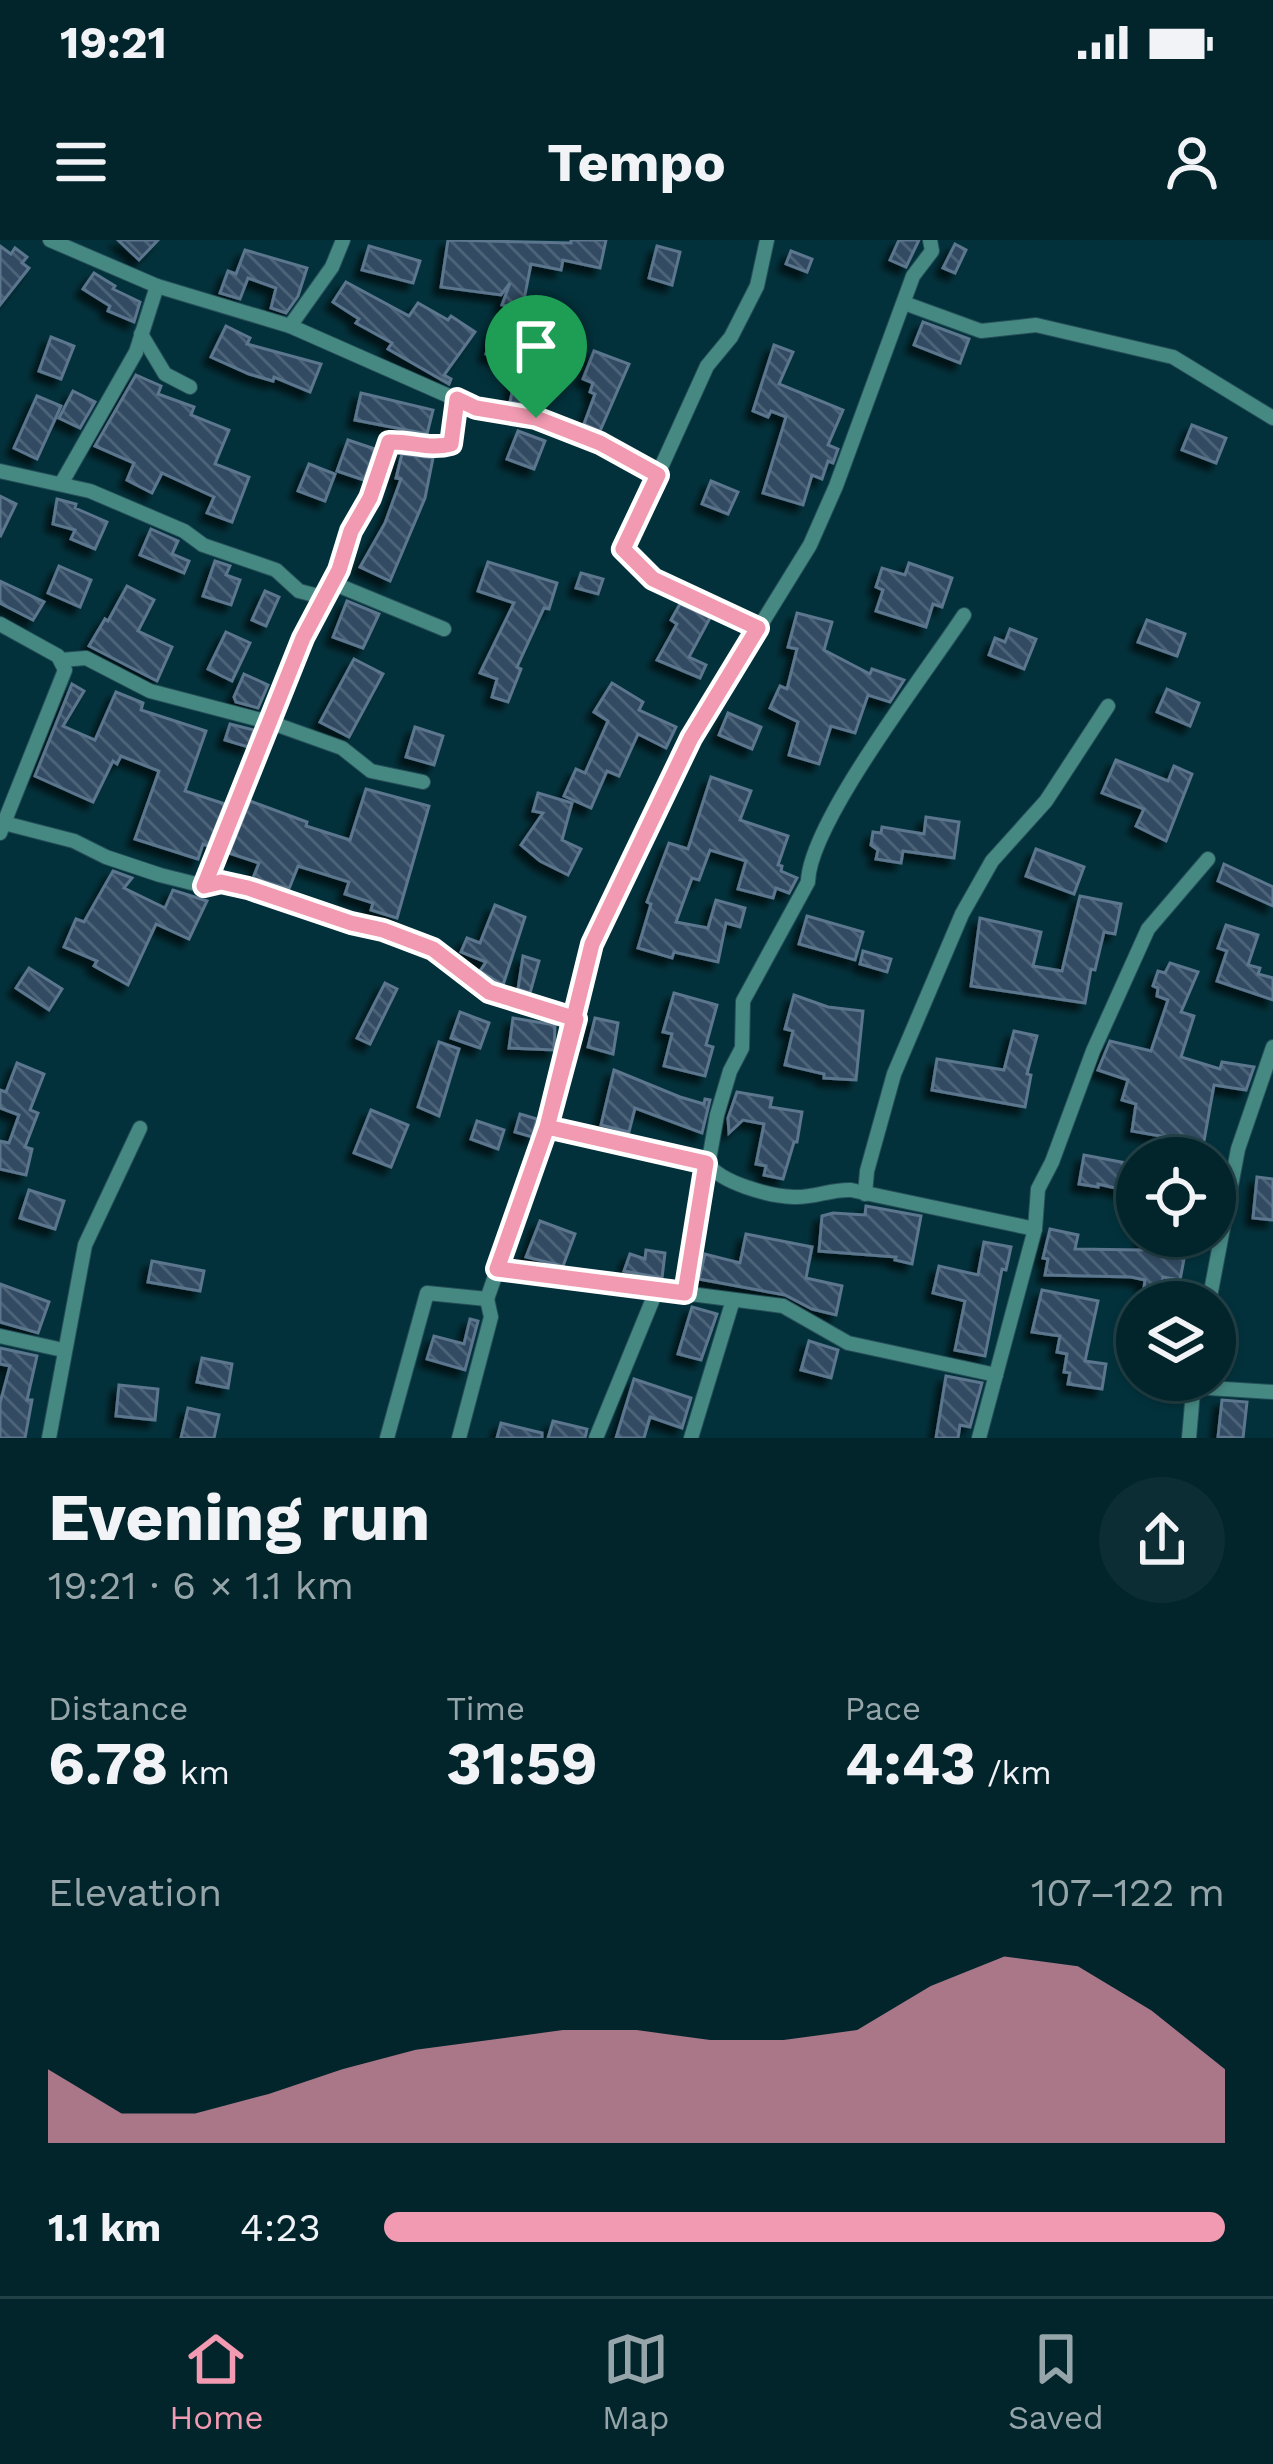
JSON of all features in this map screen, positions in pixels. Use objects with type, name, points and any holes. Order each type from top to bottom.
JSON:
[{"type":"street","points":[[50,240],[157,286],[290,326],[476,408],[536,418],[600,443],[658,475]]},
{"type":"street","points":[[290,326],[332,267],[343,240]]},
{"type":"street","points":[[758,628],[653,579],[623,549],[707,366],[731,337],[757,286],[767,240]]},
{"type":"street","points":[[459,1438],[490,1317],[487,1299],[547,1127],[592,944],[691,738],[810,545],[913,277],[932,251],[930,240]]},
{"type":"street","points":[[62,484],[136,352],[157,286]]},
{"type":"street","points":[[904,303],[981,331],[1036,325],[1173,357],[1273,418]]},
{"type":"street","points":[[141,334],[165,374],[190,387]]},
{"type":"street","points":[[204,886],[303,638],[370,498],[389,442],[433,448],[451,444],[457,399]]},
{"type":"street","points":[[0,471],[90,490],[203,544],[276,570],[299,591],[328,590],[444,629]]},
{"type":"street","points":[[685,1293],[706,1163],[730,1071],[742,1048],[743,1001],[808,882],[808,864],[828,823],[868,755],[964,615]]},
{"type":"street","points":[[3,627],[61,660],[86,658],[150,691],[272,723],[342,748],[371,771],[423,782]]},
{"type":"street","points":[[61,660],[64,670],[2,828],[74,841],[106,857],[204,886],[221,882],[248,888],[383,930],[433,949],[489,992],[576,1019]]},
{"type":"street","points":[[865,1194],[894,1074],[962,914],[992,861],[1046,801],[1108,706]]},
{"type":"street","points":[[979,1438],[1035,1229],[1038,1189],[1148,929],[1208,859]]},
{"type":"street","points":[[1213,1281],[1238,1149],[1265,1090],[1273,1047]]},
{"type":"street","points":[[49,1438],[85,1245],[140,1127]]},
{"type":"street","points":[[547,1127],[706,1163],[716,1176],[779,1195],[796,1198],[833,1189],[1035,1229]]},
{"type":"street","points":[[497,1269],[783,1306],[848,1342],[996,1375]]},
{"type":"street","points":[[596,1438],[657,1289]]},
{"type":"street","points":[[387,1438],[427,1293],[487,1299]]},
{"type":"street","points":[[692,1438],[733,1300]]},
{"type":"street","points":[[0,1336],[63,1350]]},
{"type":"street","points":[[1236,1388],[1273,1392]]},
{"type":"street","points":[[1189,1438],[1192,1401]]},
{"type":"building","points":[[118,240],[158,240],[139,260]]},
{"type":"building","points":[[448,240],[606,240],[600,268],[563,260],[561,270],[531,264],[522,310],[502,305],[510,283],[501,295],[441,287]]},
{"type":"building","points":[[899,240],[919,240],[906,267],[890,260]]},
{"type":"building","points":[[955,244],[966,250],[955,273],[943,268]]},
{"type":"building","points":[[0,246],[11,254],[15,248],[27,257],[22,263],[29,268],[0,305]]},
{"type":"building","points":[[369,246],[420,261],[413,283],[362,270]]},
{"type":"building","points":[[657,246],[680,252],[672,285],[649,278]]},
{"type":"building","points":[[245,250],[307,268],[298,296],[286,313],[271,308],[276,288],[248,278],[240,299],[220,293],[228,271],[236,274]]},
{"type":"building","points":[[791,251],[812,259],[807,272],[786,264]]},
{"type":"building","points":[[94,273],[140,302],[134,322],[108,311],[110,306],[83,289]]},
{"type":"building","points":[[346,282],[409,316],[418,303],[475,332],[444,375],[451,379],[449,384],[388,349],[392,343],[356,323],[359,319],[333,302]]},
{"type":"building","points":[[923,322],[969,339],[960,363],[914,345]]},
{"type":"building","points":[[226,326],[250,338],[247,344],[321,364],[310,392],[211,357]]},
{"type":"building","points":[[495,327],[521,336],[512,362],[486,354]]},
{"type":"building","points":[[51,337],[74,346],[61,379],[39,371]]},
{"type":"building","points":[[774,345],[793,352],[779,384],[843,410],[828,445],[838,449],[833,463],[828,461],[822,479],[812,475],[803,505],[763,493],[786,417],[753,411]]},
{"type":"building","points":[[594,351],[629,364],[600,431],[584,424],[595,394],[590,392],[593,383],[583,379]]},
{"type":"building","points":[[519,361],[544,366],[536,407],[510,402]]},
{"type":"building","points":[[136,375],[161,386],[158,394],[194,407],[191,415],[229,430],[215,464],[249,477],[232,522],[207,513],[214,497],[162,473],[152,493],[127,480],[134,463],[95,446]]},
{"type":"building","points":[[73,391],[95,402],[80,428],[59,418]]},
{"type":"building","points":[[361,393],[433,410],[427,434],[355,420]]},
{"type":"building","points":[[37,396],[61,406],[37,459],[14,448]]},
{"type":"building","points":[[1192,425],[1226,438],[1216,463],[1182,450]]},
{"type":"building","points":[[518,431],[545,441],[534,469],[507,459]]},
{"type":"building","points":[[348,440],[375,449],[364,480],[337,471]]},
{"type":"building","points":[[402,454],[433,458],[425,498],[390,581],[360,567],[385,523],[401,479],[396,478]]},
{"type":"building","points":[[309,464],[335,474],[325,501],[298,491]]},
{"type":"building","points":[[711,481],[738,492],[728,514],[702,504]]},
{"type":"building","points":[[0,496],[16,504],[0,537]]},
{"type":"building","points":[[57,499],[107,522],[95,549],[71,539],[75,530],[53,524]]},
{"type":"building","points":[[151,529],[178,541],[172,554],[189,561],[184,573],[140,555]]},
{"type":"building","points":[[215,561],[230,566],[226,575],[240,580],[231,605],[203,596]]},
{"type":"building","points":[[488,562],[557,583],[549,609],[544,608],[517,667],[521,669],[508,702],[492,697],[497,679],[480,673],[514,603],[478,591]]},
{"type":"building","points":[[909,563],[952,578],[942,607],[933,604],[926,627],[876,611],[883,590],[876,587],[882,568],[905,575]]},
{"type":"building","points":[[59,566],[91,580],[80,607],[48,593]]},
{"type":"building","points":[[581,573],[603,579],[598,594],[576,588]]},
{"type":"building","points":[[0,581],[44,602],[33,620],[0,603]]},
{"type":"building","points":[[127,586],[154,600],[138,631],[172,647],[157,681],[89,646]]},
{"type":"building","points":[[265,591],[279,597],[266,626],[252,620]]},
{"type":"building","points":[[347,601],[379,614],[363,648],[333,637]]},
{"type":"building","points":[[680,604],[710,618],[689,657],[706,665],[700,678],[657,660],[677,624],[671,620]]},
{"type":"building","points":[[797,613],[832,622],[824,650],[870,674],[872,669],[904,680],[890,702],[868,695],[855,733],[831,726],[819,764],[789,755],[798,722],[770,708],[780,686],[787,689],[797,649],[788,647]]},
{"type":"building","points":[[1147,620],[1185,634],[1177,656],[1138,642]]},
{"type":"building","points":[[1010,629],[1036,639],[1024,669],[989,655],[995,638],[1005,642]]},
{"type":"building","points":[[226,632],[250,643],[232,681],[208,669]]},
{"type":"building","points":[[354,659],[383,674],[349,737],[320,722]]},
{"type":"building","points":[[244,674],[268,685],[258,708],[236,702]]},
{"type":"building","points":[[612,683],[643,702],[639,710],[676,727],[666,748],[638,734],[619,776],[607,771],[591,808],[564,796],[576,769],[585,773],[608,721],[594,712]]},
{"type":"building","points":[[72,684],[84,691],[63,726],[95,740],[116,692],[143,703],[141,710],[206,731],[185,791],[225,804],[198,859],[135,839],[159,771],[121,756],[117,764],[113,761],[93,802],[35,776]]},
{"type":"building","points":[[1167,689],[1199,703],[1190,726],[1157,712]]},
{"type":"building","points":[[728,713],[761,727],[752,749],[719,735]]},
{"type":"building","points":[[230,724],[254,730],[248,747],[225,740]]},
{"type":"building","points":[[415,727],[443,736],[434,765],[406,757]]},
{"type":"building","points":[[1116,760],[1168,781],[1174,766],[1192,774],[1166,841],[1136,826],[1144,809],[1102,793]]},
{"type":"building","points":[[711,777],[751,791],[740,820],[788,836],[778,865],[797,878],[789,893],[776,888],[773,898],[738,889],[746,861],[710,850],[699,880],[692,878],[676,922],[708,928],[716,900],[745,908],[740,927],[726,923],[718,962],[674,952],[672,958],[638,948],[651,904],[647,902],[669,843],[688,849]]},
{"type":"building","points":[[366,789],[429,806],[397,918],[371,910],[373,903],[345,894],[349,882],[298,866],[289,889],[253,878],[259,863],[229,853],[250,801],[350,840]]},
{"type":"building","points":[[538,793],[572,803],[562,840],[581,849],[568,875],[521,845],[543,813],[533,811]]},
{"type":"building","points":[[926,817],[959,822],[954,858],[903,851],[901,863],[876,859],[873,832],[881,833],[882,827],[924,834]]},
{"type":"building","points":[[1036,849],[1084,867],[1074,894],[1026,876]]},
{"type":"building","points":[[1224,864],[1273,887],[1273,906],[1218,881]]},
{"type":"building","points":[[113,871],[132,878],[124,888],[165,908],[173,890],[207,901],[189,939],[156,924],[128,985],[94,966],[97,961],[64,947],[76,919],[84,922]]},
{"type":"building","points":[[1080,896],[1121,904],[1115,934],[1104,932],[1085,1003],[971,986],[980,918],[1041,932],[1033,966],[1062,971]]},
{"type":"building","points":[[495,905],[525,917],[503,985],[480,971],[486,962],[461,952],[467,938],[480,943]]},
{"type":"building","points":[[807,916],[863,932],[855,960],[799,944]]},
{"type":"building","points":[[1226,925],[1258,935],[1248,965],[1273,978],[1273,1000],[1217,981],[1227,951],[1218,948]]},
{"type":"building","points":[[863,951],[891,959],[887,972],[860,964]]},
{"type":"building","points":[[523,956],[539,961],[530,993],[518,989]]},
{"type":"building","points":[[1170,963],[1198,972],[1181,1012],[1194,1016],[1181,1057],[1220,1069],[1222,1062],[1254,1067],[1246,1090],[1214,1085],[1205,1137],[1132,1131],[1136,1104],[1122,1100],[1128,1080],[1098,1070],[1110,1041],[1151,1051],[1168,1000],[1157,996],[1158,988],[1153,986],[1158,971],[1165,973]]},
{"type":"building","points":[[29,968],[62,989],[49,1010],[16,988]]},
{"type":"building","points":[[385,983],[397,989],[370,1044],[357,1038]]},
{"type":"building","points":[[674,993],[717,1005],[706,1045],[713,1047],[705,1076],[664,1066],[672,1034],[663,1032]]},
{"type":"building","points":[[794,995],[828,1007],[863,1011],[856,1080],[824,1078],[824,1074],[785,1065],[793,1031],[785,1029]]},
{"type":"building","points":[[460,1012],[489,1023],[480,1048],[451,1038]]},
{"type":"building","points":[[513,1018],[555,1025],[554,1050],[509,1048]]},
{"type":"building","points":[[595,1018],[618,1023],[613,1054],[588,1047]]},
{"type":"building","points":[[1014,1031],[1037,1036],[1025,1107],[932,1090],[937,1059],[1004,1070]]},
{"type":"building","points":[[439,1042],[459,1049],[439,1116],[418,1107]]},
{"type":"building","points":[[17,1063],[44,1074],[30,1110],[38,1113],[25,1147],[32,1149],[26,1175],[0,1169],[0,1141],[9,1143],[19,1115],[0,1108],[0,1090],[6,1092]]},
{"type":"building","points":[[614,1070],[680,1097],[704,1104],[705,1099],[710,1100],[702,1133],[635,1108],[629,1132],[601,1125]]},
{"type":"building","points":[[737,1092],[772,1098],[770,1107],[802,1112],[783,1179],[764,1175],[766,1166],[756,1164],[764,1124],[743,1120],[729,1133],[728,1118]]},
{"type":"building","points":[[371,1110],[408,1125],[391,1167],[354,1153]]},
{"type":"building","points":[[520,1114],[537,1119],[532,1137],[515,1132]]},
{"type":"building","points":[[477,1121],[504,1130],[498,1149],[471,1139]]},
{"type":"building","points":[[1084,1155],[1116,1161],[1116,1188],[1079,1184]]},
{"type":"building","points":[[1257,1177],[1273,1179],[1273,1220],[1253,1218]]},
{"type":"building","points":[[29,1190],[64,1201],[55,1229],[20,1218]]},
{"type":"building","points":[[866,1206],[921,1216],[912,1264],[896,1257],[819,1251],[822,1216],[865,1215]]},
{"type":"building","points":[[540,1221],[575,1234],[563,1266],[526,1257]]},
{"type":"building","points":[[1050,1229],[1078,1235],[1075,1249],[1116,1250],[1116,1257],[1184,1259],[1180,1280],[1145,1281],[1045,1275],[1048,1259],[1043,1258]]},
{"type":"building","points":[[746,1234],[812,1247],[806,1278],[842,1286],[836,1315],[785,1295],[699,1279],[705,1254],[740,1263]]},
{"type":"building","points":[[984,1242],[1011,1247],[1006,1270],[1002,1269],[985,1356],[955,1350],[965,1301],[933,1293],[939,1266],[978,1275]]},
{"type":"building","points":[[646,1250],[665,1253],[662,1278],[624,1271],[630,1254],[645,1259]]},
{"type":"building","points":[[152,1261],[204,1271],[200,1291],[148,1282]]},
{"type":"building","points":[[0,1284],[49,1302],[38,1333],[0,1322]]},
{"type":"building","points":[[1042,1290],[1098,1301],[1085,1361],[1106,1364],[1102,1389],[1068,1384],[1067,1354],[1057,1352],[1060,1336],[1032,1332]]},
{"type":"building","points":[[692,1307],[717,1314],[701,1360],[678,1354]]},
{"type":"building","points":[[470,1319],[478,1321],[465,1370],[427,1359],[434,1336],[464,1344]]},
{"type":"building","points":[[809,1341],[838,1350],[831,1378],[801,1370]]},
{"type":"building","points":[[0,1348],[37,1356],[25,1438],[0,1438],[0,1403],[10,1366],[0,1364]]},
{"type":"building","points":[[202,1358],[232,1364],[228,1388],[197,1382]]},
{"type":"building","points":[[946,1376],[982,1383],[970,1427],[960,1425],[958,1438],[936,1438]]},
{"type":"building","points":[[634,1379],[691,1398],[682,1428],[650,1417],[644,1438],[616,1438]]},
{"type":"building","points":[[119,1385],[158,1389],[155,1420],[116,1416]]},
{"type":"building","points":[[1222,1401],[1247,1402],[1243,1438],[1218,1437]]},
{"type":"building","points":[[188,1408],[219,1415],[214,1438],[181,1438]]},
{"type":"building","points":[[553,1421],[587,1429],[585,1438],[548,1438]]},
{"type":"building","points":[[501,1423],[542,1433],[542,1438],[497,1438]]},
{"type":"route","points":[[536,418],[476,408],[457,399],[451,444],[433,448],[389,442],[370,498],[303,638],[204,886],[221,882],[248,888],[383,930],[433,949],[489,992],[576,1019],[547,1127],[706,1163],[685,1293],[497,1269],[547,1127],[576,1019],[592,944],[691,738],[758,628],[653,579],[623,549],[658,475],[600,443],[536,418]]}]
